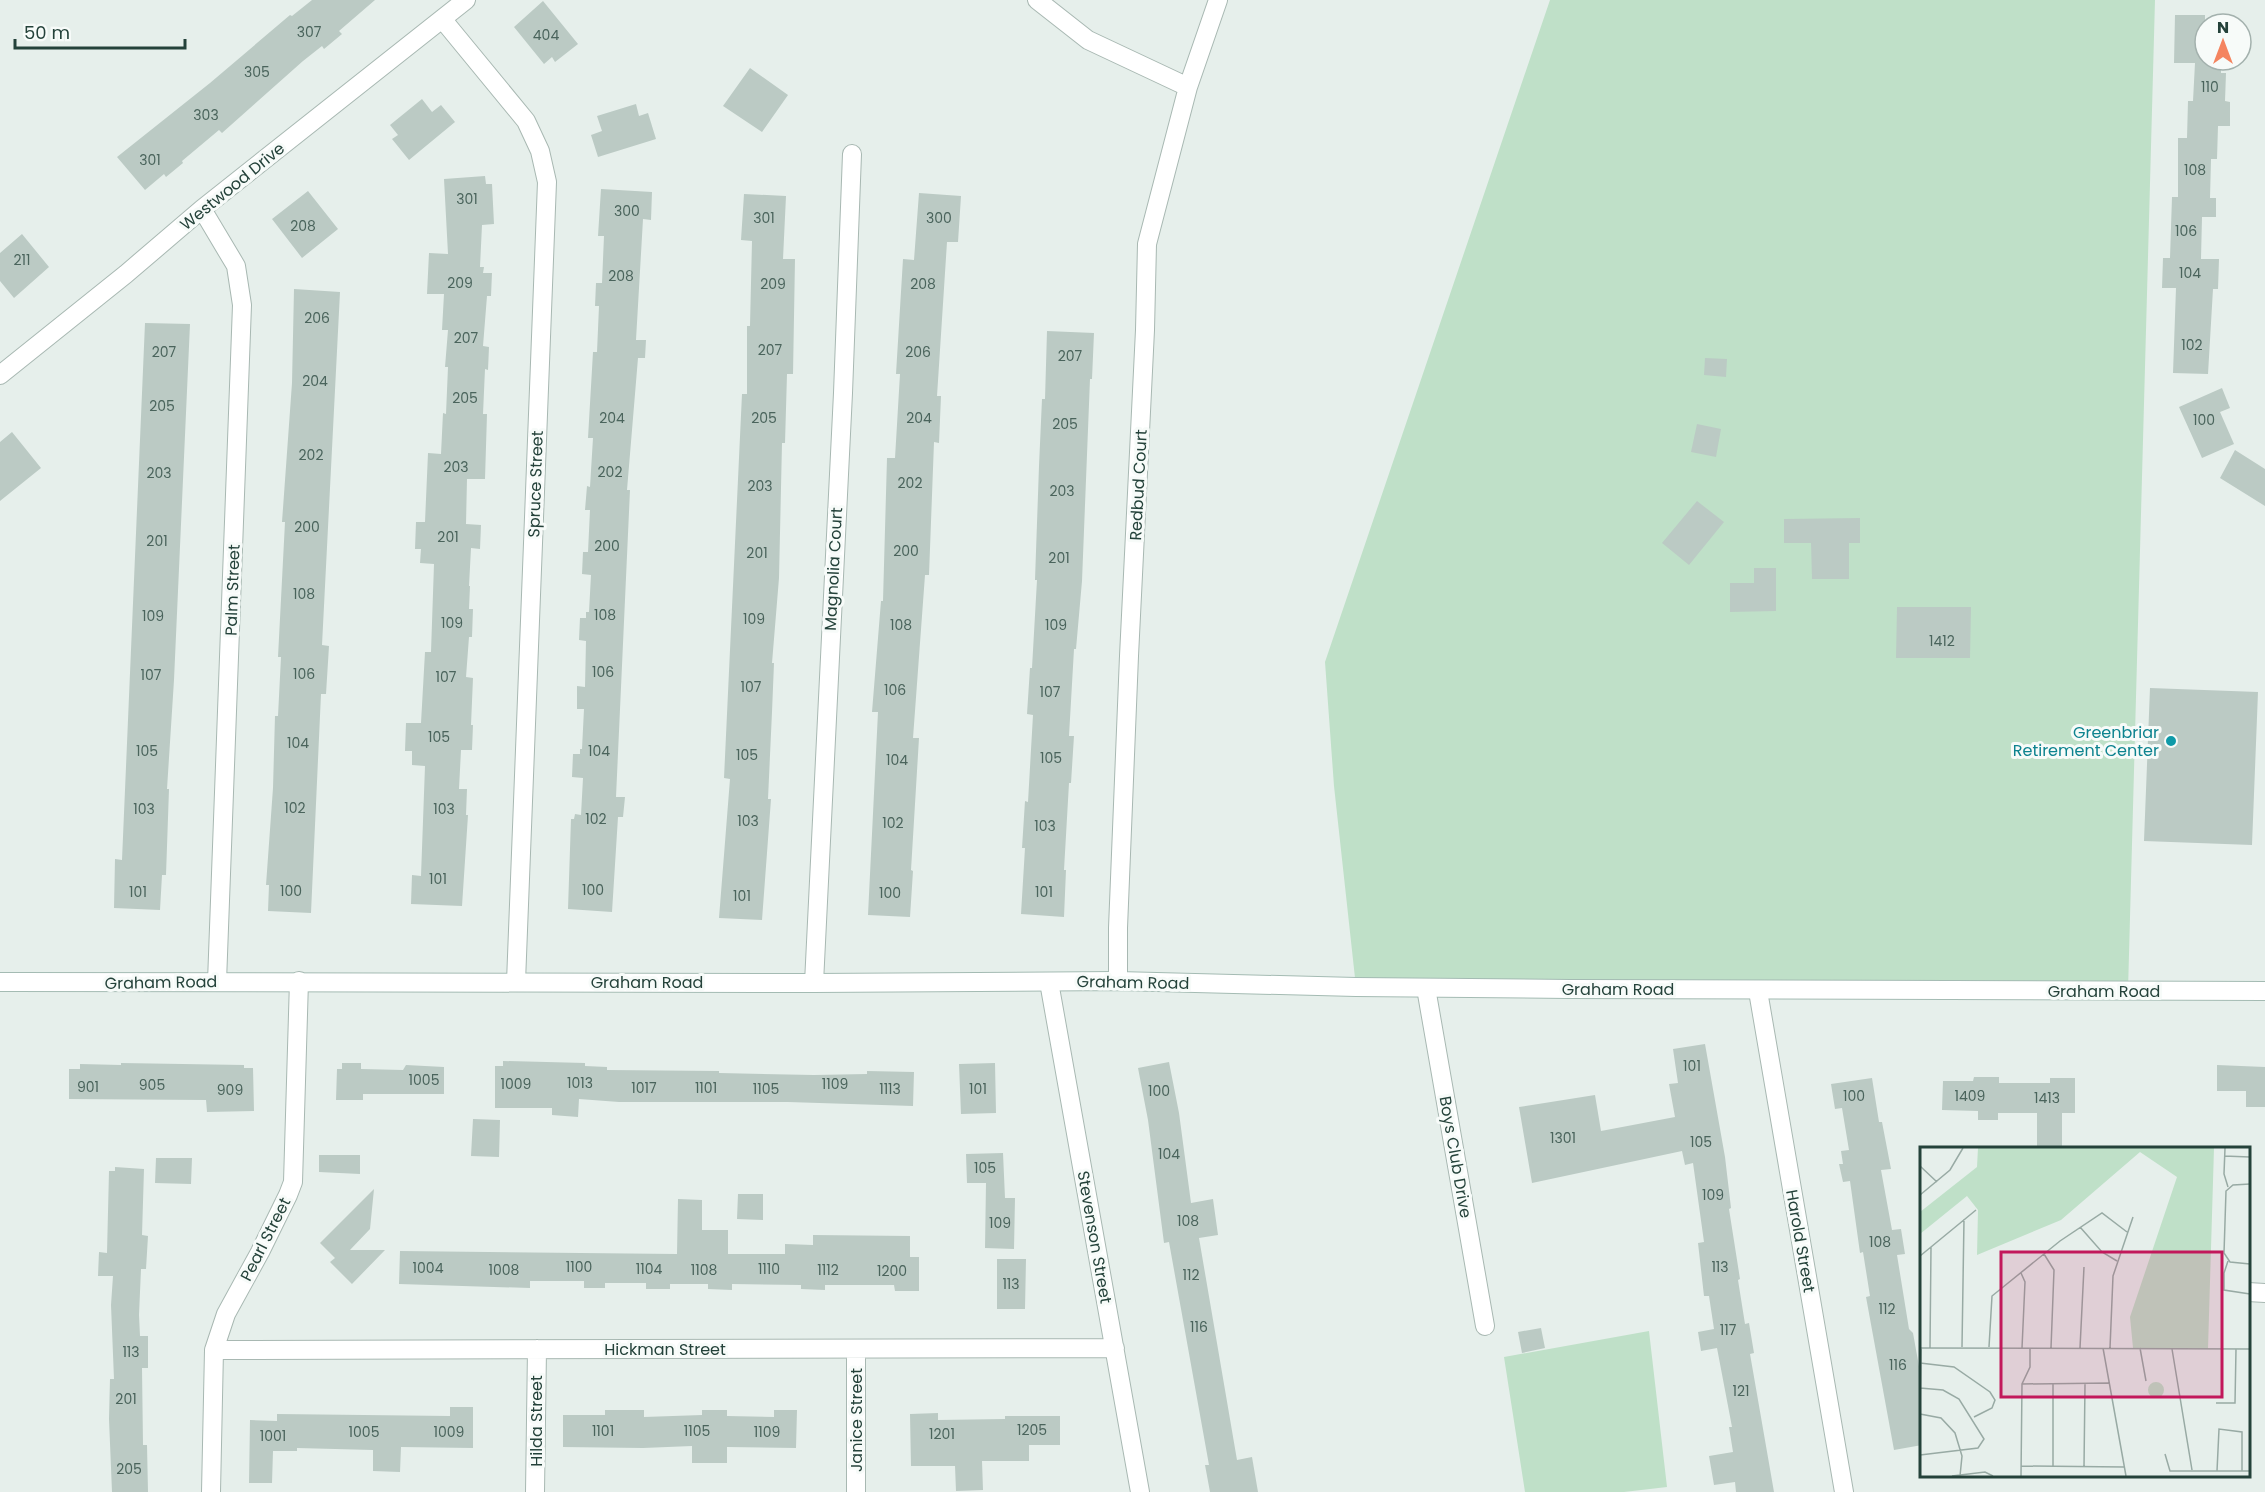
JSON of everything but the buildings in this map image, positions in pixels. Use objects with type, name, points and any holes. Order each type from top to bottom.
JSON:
[{"type":"street","name":"Westwood Drive","points":[[0,375],[126,274],[202,209],[466,0]]},
{"type":"street","points":[[1037,0],[1088,40],[1188,87]]},
{"type":"street","name":"Redbud Court","points":[[1118,981],[1118,928],[1147,244],[1188,87],[1218,0]]},
{"type":"street","name":"Spruce Street","points":[[443,20],[526,121],[540,151],[547,182],[516,982]]},
{"type":"street","name":"Magnolia Court","points":[[814,983],[843,393],[852,154]]},
{"type":"street","name":"Palm Street","points":[[202,209],[236,266],[242,305],[218,982]]},
{"type":"street","name":"Pearl Street","points":[[211,1492],[214,1350],[226,1314],[265,1243],[292,1182],[299,981]]},
{"type":"street","name":"Graham Road","points":[[0,982],[1118,981],[1426,988],[1758,991],[2265,991]]},
{"type":"street","name":"Stevenson Street","points":[[1049,982],[1140,1492]]},
{"type":"street","name":"Boys Club Drive","points":[[1426,988],[1485,1326]]},
{"type":"street","name":"Harold Street","points":[[1758,991],[1844,1492]]},
{"type":"street","points":[[2250,1292],[2265,1293]]},
{"type":"street","name":"Hickman Street","points":[[214,1350],[1115,1348]]},
{"type":"street","name":"Janice Street","points":[[856,1349],[856,1492]]},
{"type":"street","name":"Hilda Street","points":[[535,1492],[537,1350]]},
{"type":"green space","points":[[1550,0],[2155,0],[2128,991],[1356,987],[1334,786],[1325,662]]},
{"type":"green space","points":[[1649,1331],[1667,1487],[1624,1492],[1525,1492],[1504,1357]]},
{"type":"place","name":"Greenbriar Retirement Center","points":[[2171,741]]}]
